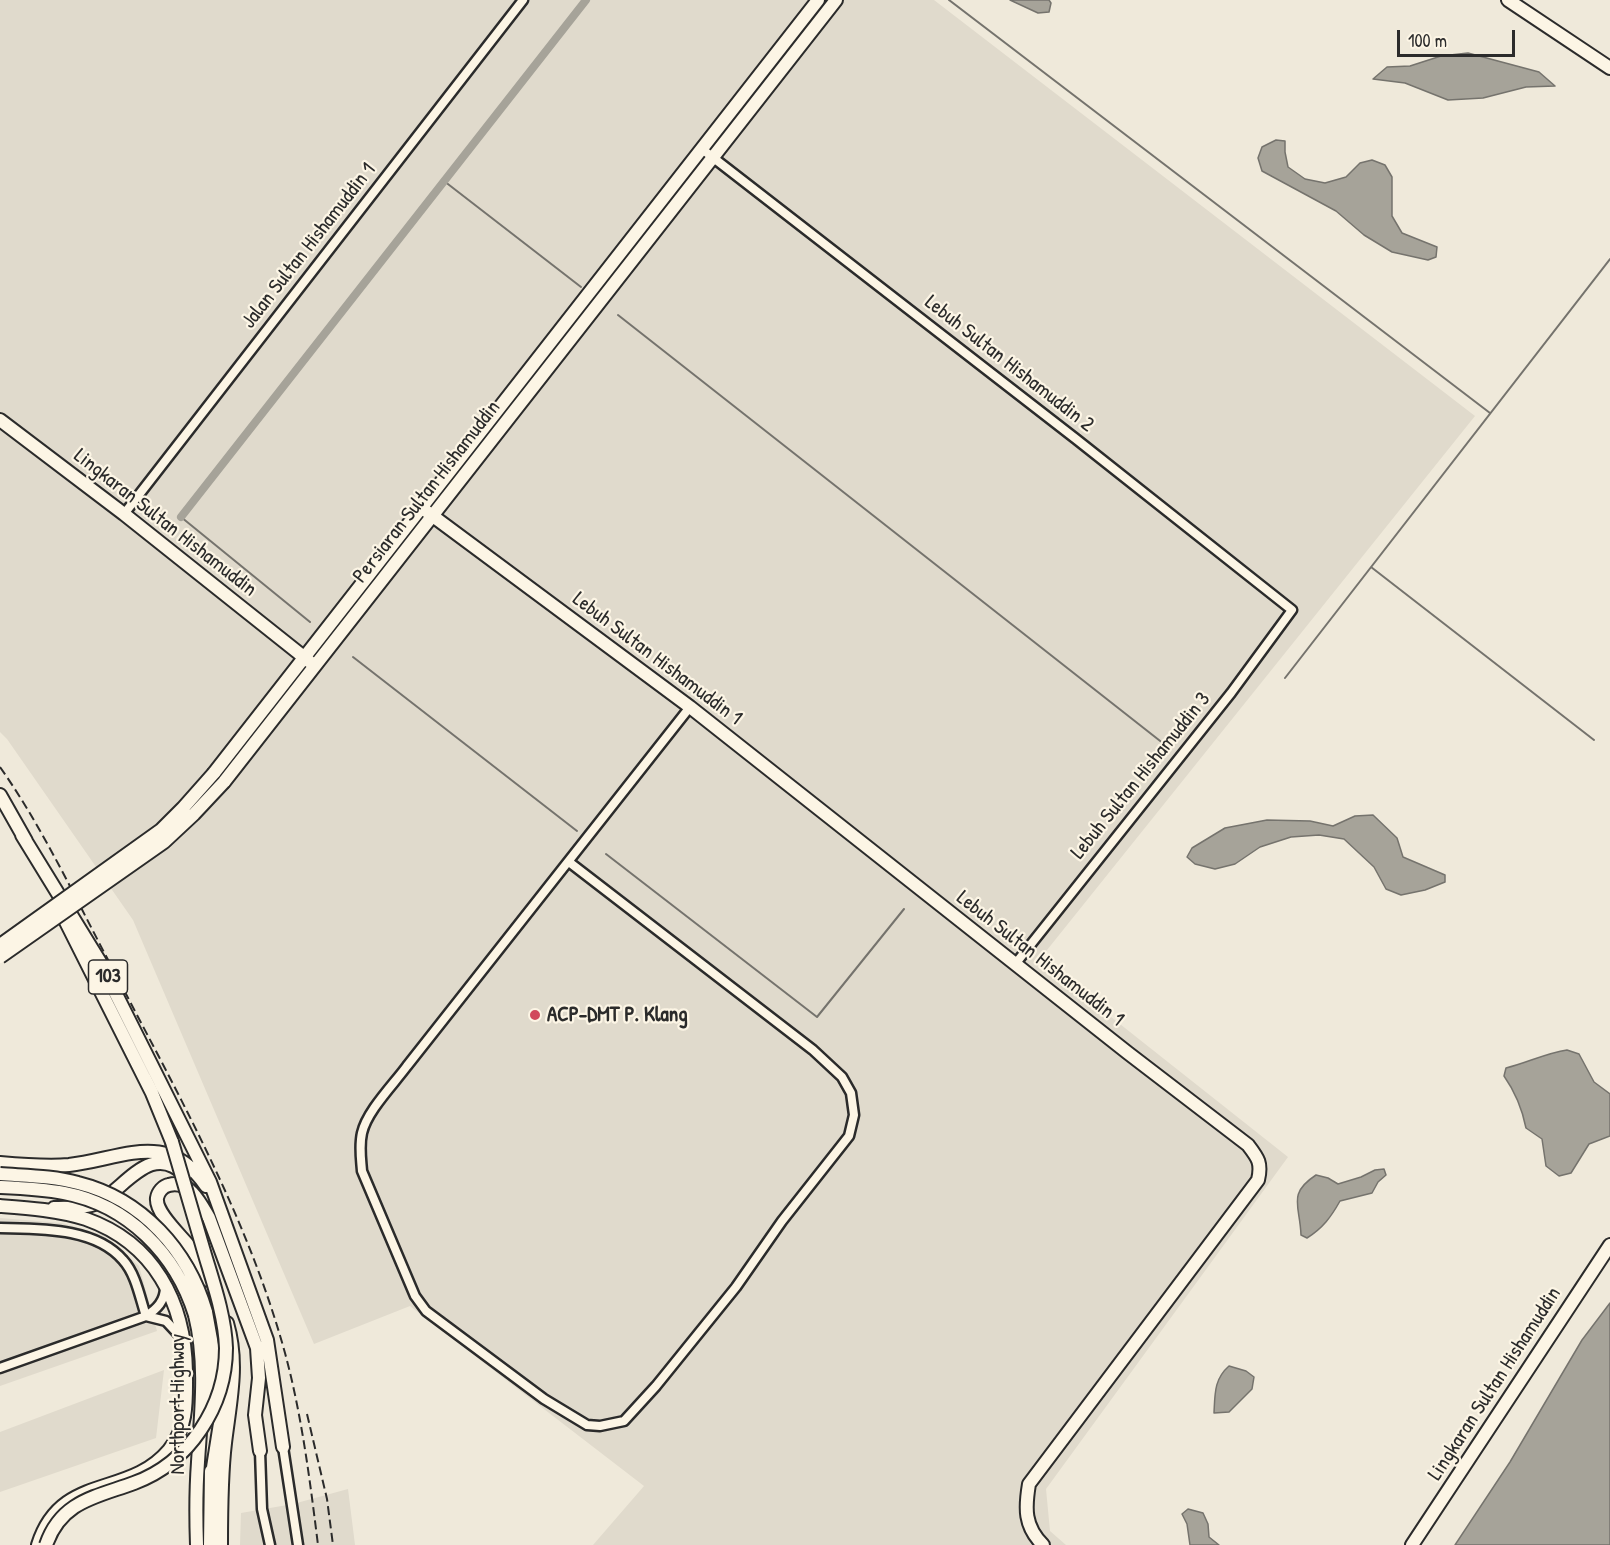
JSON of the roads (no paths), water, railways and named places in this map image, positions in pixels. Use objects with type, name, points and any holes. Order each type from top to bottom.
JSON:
[{"type":"street","name":"Jalan Sultan Hishamuddin 1","points":[[124,514],[522,0]]},
{"type":"street","name":"Persiaran Sultan Hishamuddin","points":[[0,945],[161,830],[183,808],[305,658],[818,0]]},
{"type":"street","name":"Persiaran Sultan Hishamuddin","points":[[0,957],[164,842],[195,814],[224,782],[836,0]]},
{"type":"street","points":[[1508,0],[1610,68]]},
{"type":"street","name":"Lebuh Sultan Hishamuddin 2","points":[[702,149],[1069,433],[1292,610]]},
{"type":"street","name":"Lingkaran Sultan Hishamuddin","points":[[0,420],[124,514],[315,667]]},
{"type":"street","name":"Lebuh Sultan Hishamuddin 1","points":[[422,508],[690,707],[1137,1060],[1248,1144],[1257,1157],[1261,1168],[1258,1180],[1029,1484],[1025,1509],[1032,1532],[1043,1545]]},
{"type":"street","name":"Lebuh Sultan Hishamuddin 3","points":[[1016,963],[1231,693],[1292,610]]},
{"type":"street","points":[[568,862],[813,1050],[842,1077],[851,1093],[854,1115],[849,1136],[782,1221],[736,1287],[656,1386],[624,1421],[600,1426],[587,1425],[544,1399],[426,1311],[415,1296],[362,1171],[360,1150],[362,1133],[368,1119],[568,862],[690,707]]},
{"type":"street","name":"103","points":[[0,795],[100,962],[201,1161],[214,1214],[270,1352],[283,1447]]},
{"type":"street","points":[[22,835],[152,1093],[172,1142],[230,1331],[234,1383],[225,1443],[221,1545]]},
{"type":"street","points":[[0,1163],[62,1166],[133,1152],[165,1153],[182,1161],[197,1174],[214,1214],[257,1348],[259,1378],[255,1421],[260,1451],[262,1509],[270,1545]]},
{"type":"street","points":[[0,1206],[35,1208],[90,1206],[105,1198],[139,1169],[160,1164],[177,1168],[214,1214]]},
{"type":"street","points":[[0,1174],[77,1182],[124,1202],[153,1224],[177,1250],[192,1275],[212,1345],[210,1545]]},
{"type":"street","points":[[211,1480],[223,1388],[223,1368],[213,1295],[205,1272],[194,1252],[159,1210],[157,1201],[159,1194],[170,1184],[183,1186],[214,1214]]},
{"type":"street","name":"Northport Highway","points":[[0,1187],[64,1193],[93,1201],[118,1213],[148,1237],[172,1265],[201,1313],[201,1417],[197,1465],[196,1545]]},
{"type":"street","points":[[35,1208],[83,1218],[106,1228],[138,1250],[162,1278],[174,1301],[192,1379],[197,1465]]},
{"type":"street","points":[[0,1228],[46,1229],[75,1233],[115,1252],[130,1269],[146,1316]]},
{"type":"street","name":"Lingkaran Sultan Hishamuddin","points":[[1412,1545],[1610,1245]]},
{"type":"street","points":[[0,1368],[146,1316],[158,1307],[164,1298],[162,1278]]},
{"type":"street","points":[[46,1545],[58,1521],[77,1504],[153,1474],[178,1455],[198,1433],[213,1408],[225,1366],[225,1336],[216,1291]]},
{"type":"street","points":[[38,1545],[49,1521],[63,1505],[81,1494],[141,1473],[170,1449],[180,1431],[185,1413],[185,1350],[178,1333],[171,1325],[161,1319],[146,1316]]},
{"type":"street","points":[[283,1447],[298,1545]]},
{"type":"waterway","points":[[181,517],[586,0]]},
{"type":"waterway","points":[[949,0],[1490,413]]},
{"type":"waterway","points":[[444,181],[581,287]]},
{"type":"waterway","points":[[1285,678],[1610,259]]},
{"type":"waterway","points":[[618,315],[1164,744]]},
{"type":"waterway","points":[[181,517],[310,622]]},
{"type":"waterway","points":[[1371,567],[1594,740]]},
{"type":"waterway","points":[[353,657],[577,831]]},
{"type":"waterway","points":[[606,854],[817,1017],[904,909]]},
{"type":"railway","points":[[0,767],[32,816],[163,1065],[210,1158],[252,1254],[270,1303],[291,1377],[305,1449],[318,1545]]},
{"type":"railway","points":[[307,1414],[327,1499],[333,1545]]},
{"type":"place","name":"ACP-DMT P. Klang","points":[[535,1015]]}]
